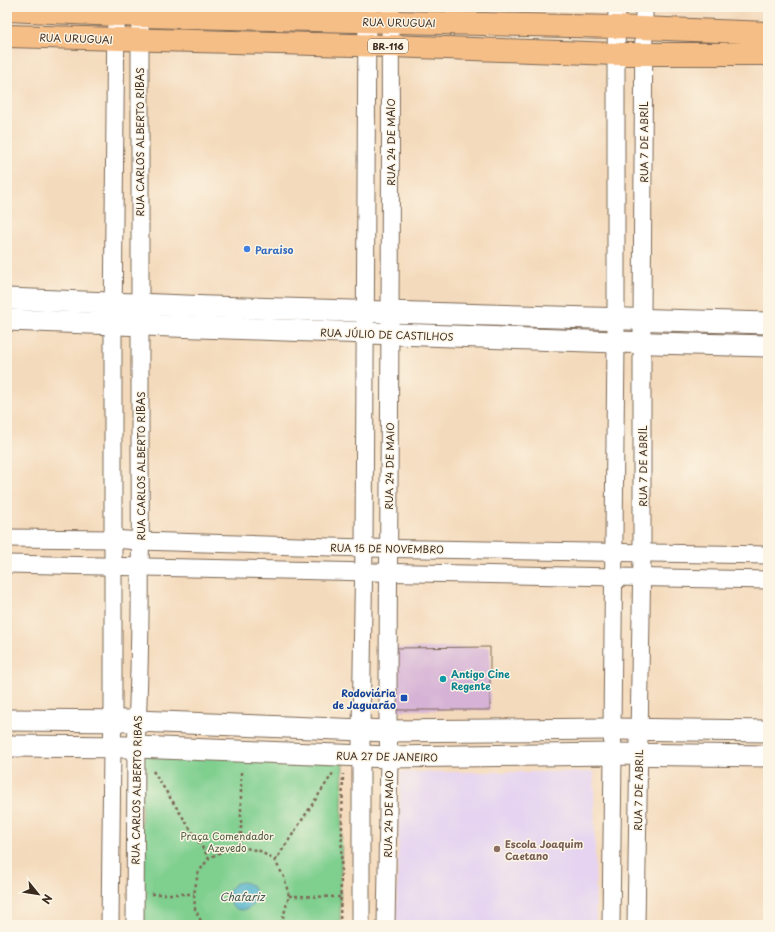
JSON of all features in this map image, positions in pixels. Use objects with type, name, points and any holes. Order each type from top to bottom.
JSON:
[{"type":"highway","name":"RUA URUGUAI","points":[[7,10],[616,17],[644,28],[768,33]]},
{"type":"highway","name":"RUA URUGUAI","points":[[7,36],[390,46],[616,54],[768,54]]},
{"type":"street","name":"RUA 7 DE ABRIL","points":[[636,925],[642,578],[644,7]]},
{"type":"street","points":[[110,925],[113,721],[113,303],[116,11]]},
{"type":"street","name":"RUA CARLOS ALBERTO RIBAS","points":[[135,925],[136,747],[140,566],[140,11]]},
{"type":"street","points":[[361,925],[361,730],[364,548],[367,14]]},
{"type":"street","name":"RUA 24 DE MAIO","points":[[386,925],[389,757],[388,549],[390,433],[390,15]]},
{"type":"street","points":[[612,925],[613,578],[616,342],[616,17]]},
{"type":"street","points":[[114,183],[139,183]]},
{"type":"street","points":[[366,200],[390,201]]},
{"type":"street","points":[[616,251],[642,250]]},
{"type":"street","points":[[11,320],[11,299],[211,307],[768,323]]},
{"type":"street","name":"RUA JÚLIO DE CASTILHOS","points":[[11,320],[139,326],[768,346]]},
{"type":"street","points":[[726,322],[726,344]]},
{"type":"street","points":[[364,432],[390,433]]},
{"type":"street","name":"RUA 15 DE NOVEMBRO","points":[[7,538],[113,539],[388,549],[768,555]]},
{"type":"street","points":[[469,574],[471,550]]},
{"type":"street","points":[[7,564],[363,571],[613,578],[768,580]]},
{"type":"street","points":[[362,652],[388,652]]},
{"type":"street","points":[[7,720],[137,721],[388,731],[612,729],[759,731],[759,756]]},
{"type":"street","points":[[245,758],[250,726]]},
{"type":"street","points":[[500,756],[501,730]]},
{"type":"street","name":"RUA 27 DE JANEIRO","points":[[7,746],[136,747],[245,758],[613,754],[759,756]]},
{"type":"street","points":[[612,856],[637,855]]},
{"type":"path","points":[[241,847],[245,758]]},
{"type":"path","points":[[150,766],[209,858]]},
{"type":"path","points":[[275,861],[334,771]]},
{"type":"path","points":[[340,925],[342,774]]},
{"type":"path","points":[[205,925],[201,921],[196,908],[194,894],[198,873],[209,858],[223,851],[241,847],[260,851],[275,861],[284,877],[289,896],[282,921],[278,925]]},
{"type":"path","points":[[148,894],[194,894]]},
{"type":"path","points":[[289,896],[340,897]]},
{"type":"shaded area","name":"Escola Joaquim Caetano","points":[[401,772],[594,772],[596,925],[396,925]]},
{"type":"green space","name":"Praça Comendador Azevedo","points":[[142,753],[343,758],[340,925],[140,925]]},
{"type":"water","name":"Chafariz","points":[[242,882],[252,886],[256,896],[252,906],[242,910],[232,906],[228,896],[232,886]]},
{"type":"building","name":"Antigo Cine Regente","points":[[490,647],[490,710],[395,710],[395,648]]},
{"type":"place","name":"Paraiso","points":[[247,249]]},
{"type":"place","name":"Antigo Cine Regente","points":[[443,679]]},
{"type":"place","name":"Rodoviária de Jaguarão","points":[[404,698]]},
{"type":"place","name":"Escola Joaquim Caetano","points":[[497,849]]}]
